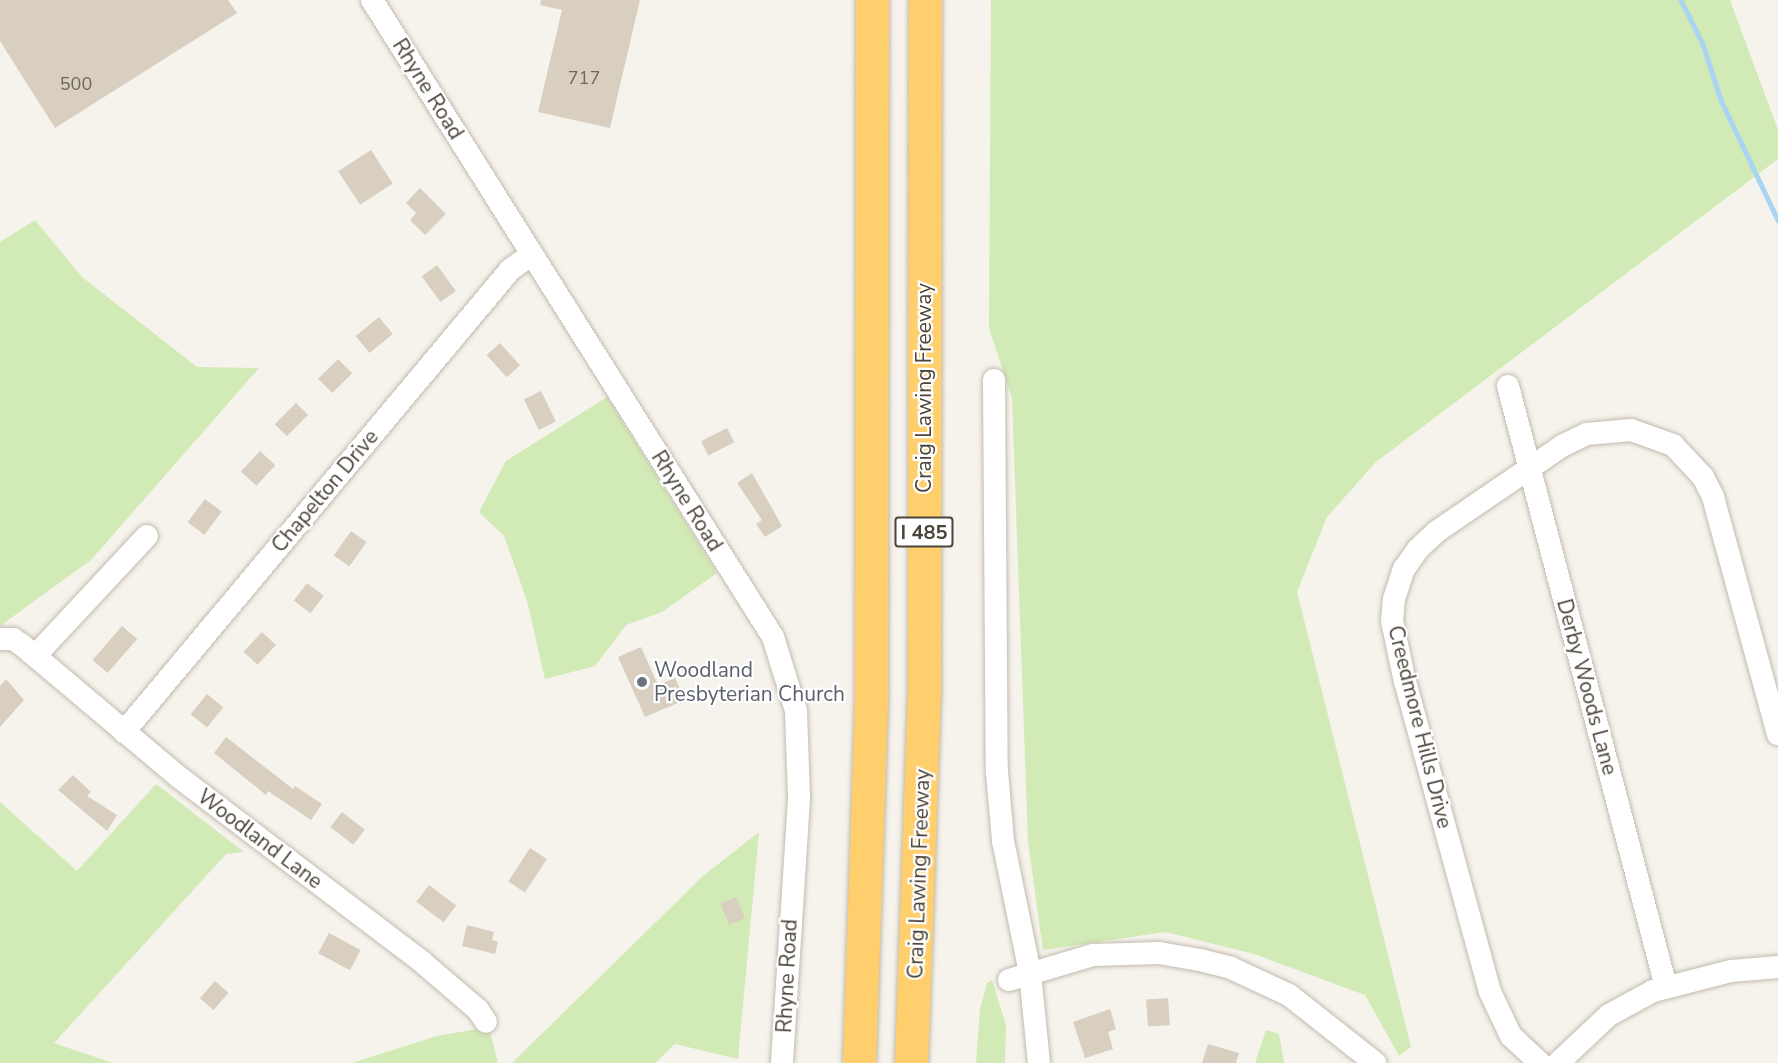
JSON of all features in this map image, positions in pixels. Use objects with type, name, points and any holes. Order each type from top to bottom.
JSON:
[{"type":"highway","name":"I 485","points":[[859,1063],[871,699],[872,0]]},
{"type":"highway","name":"Craig Lawing Freeway","points":[[911,1063],[923,715],[925,0]]},
{"type":"street","name":"Rhyne Road","points":[[372,0],[773,637],[796,711],[799,799],[782,1063]]},
{"type":"street","name":"Chapelton Drive","points":[[124,732],[510,270],[532,254]]},
{"type":"street","points":[[994,380],[997,772],[1019,976],[1039,1063]]},
{"type":"street","name":"Derby Woods Lane","points":[[1508,386],[1666,987]]},
{"type":"street","name":"Creedmore Hills Drive","points":[[1540,1063],[1511,1036],[1490,992],[1392,621],[1394,599],[1404,569],[1418,549],[1436,532],[1562,446],[1607,430],[1653,435],[1689,459],[1713,497],[1778,734]]},
{"type":"street","points":[[34,656],[147,536]]},
{"type":"street","name":"Woodland Lane","points":[[0,639],[12,639],[34,656],[124,732],[422,962],[478,1010],[486,1022]]},
{"type":"street","points":[[1019,976],[1093,956],[1137,952],[1180,956],[1231,968],[1263,981],[1315,1012],[1375,1063]]},
{"type":"street","points":[[1558,1063],[1609,1016],[1666,987],[1731,971],[1778,967]]},
{"type":"green space","points":[[991,0],[1730,0],[1778,130],[1778,159],[1376,462],[1327,517],[1297,592],[1411,1047],[1399,1056],[1365,995],[1254,954],[1165,932],[1043,950],[1028,842],[1012,398],[989,328]]},
{"type":"green space","points":[[35,220],[82,277],[197,367],[259,368],[91,560],[0,626],[0,242]]},
{"type":"green space","points":[[607,397],[717,573],[662,612],[626,625],[595,666],[545,679],[527,601],[504,536],[479,512],[506,461]]},
{"type":"green space","points":[[156,784],[244,852],[226,854],[54,1043],[113,1063],[0,1063],[0,802],[77,871]]},
{"type":"green space","points":[[759,832],[738,1059],[675,1044],[655,1063],[512,1063],[703,876]]},
{"type":"green space","points":[[992,980],[1006,1025],[1005,1063],[976,1063],[980,1009],[987,983]]},
{"type":"green space","points":[[489,1027],[498,1063],[352,1063],[437,1036]]},
{"type":"green space","points":[[1266,1030],[1279,1034],[1284,1063],[1255,1063]]},
{"type":"building","points":[[0,0],[228,0],[237,13],[55,128],[0,41]]},
{"type":"building","points":[[541,0],[640,0],[610,128],[538,112],[562,10],[540,5]]},
{"type":"building","points":[[371,150],[393,184],[360,205],[338,171]]},
{"type":"building","points":[[420,188],[446,214],[425,235],[410,220],[416,213],[406,203]]},
{"type":"building","points":[[437,265],[456,291],[440,302],[422,276]]},
{"type":"building","points":[[379,317],[393,334],[370,353],[356,336]]},
{"type":"building","points":[[500,343],[520,365],[507,377],[487,355]]},
{"type":"building","points":[[338,359],[352,373],[332,393],[318,379]]},
{"type":"building","points":[[541,391],[556,422],[539,430],[524,399]]},
{"type":"building","points":[[296,403],[308,415],[287,436],[275,424]]},
{"type":"building","points":[[727,428],[734,442],[708,455],[701,441]]},
{"type":"building","points":[[260,451],[275,465],[256,486],[241,471]]},
{"type":"building","points":[[752,473],[782,526],[765,537],[756,524],[762,520],[737,483]]},
{"type":"building","points":[[205,499],[222,512],[204,535],[188,522]]},
{"type":"building","points":[[351,531],[367,542],[349,566],[334,556]]},
{"type":"building","points":[[307,583],[324,596],[311,613],[294,601]]},
{"type":"building","points":[[122,626],[137,639],[108,673],[92,660]]},
{"type":"building","points":[[262,632],[276,645],[257,665],[244,652]]},
{"type":"building","name":"Woodland Presbyterian Church","points":[[641,647],[658,685],[675,678],[685,700],[645,717],[618,657]]},
{"type":"building","points":[[6,679],[24,700],[0,727],[0,686]]},
{"type":"building","points":[[207,694],[223,707],[207,727],[191,714]]},
{"type":"building","points":[[226,737],[293,789],[295,786],[322,804],[311,820],[268,791],[266,795],[214,753]]},
{"type":"building","points":[[73,775],[91,792],[87,796],[117,815],[107,831],[58,790]]},
{"type":"building","points":[[342,812],[365,830],[353,845],[330,827]]},
{"type":"building","points":[[530,848],[547,859],[525,892],[508,882]]},
{"type":"building","points":[[429,885],[456,905],[444,922],[416,902]]},
{"type":"building","points":[[736,897],[745,918],[729,925],[720,904]]},
{"type":"building","points":[[467,925],[494,932],[492,940],[498,942],[495,954],[462,946]]},
{"type":"building","points":[[329,933],[361,950],[350,970],[318,953]]},
{"type":"building","points":[[215,981],[229,993],[213,1010],[200,998]]},
{"type":"building","points":[[1168,998],[1170,1025],[1148,1026],[1146,1000]]},
{"type":"building","points":[[1110,1009],[1116,1029],[1108,1032],[1113,1049],[1085,1058],[1073,1022]]},
{"type":"building","points":[[1208,1044],[1239,1053],[1236,1063],[1202,1063]]},
{"type":"waterway","points":[[1681,0],[1703,44],[1721,100],[1778,220]]},
{"type":"place","name":"Woodland Presbyterian Church","points":[[642,682]]}]
